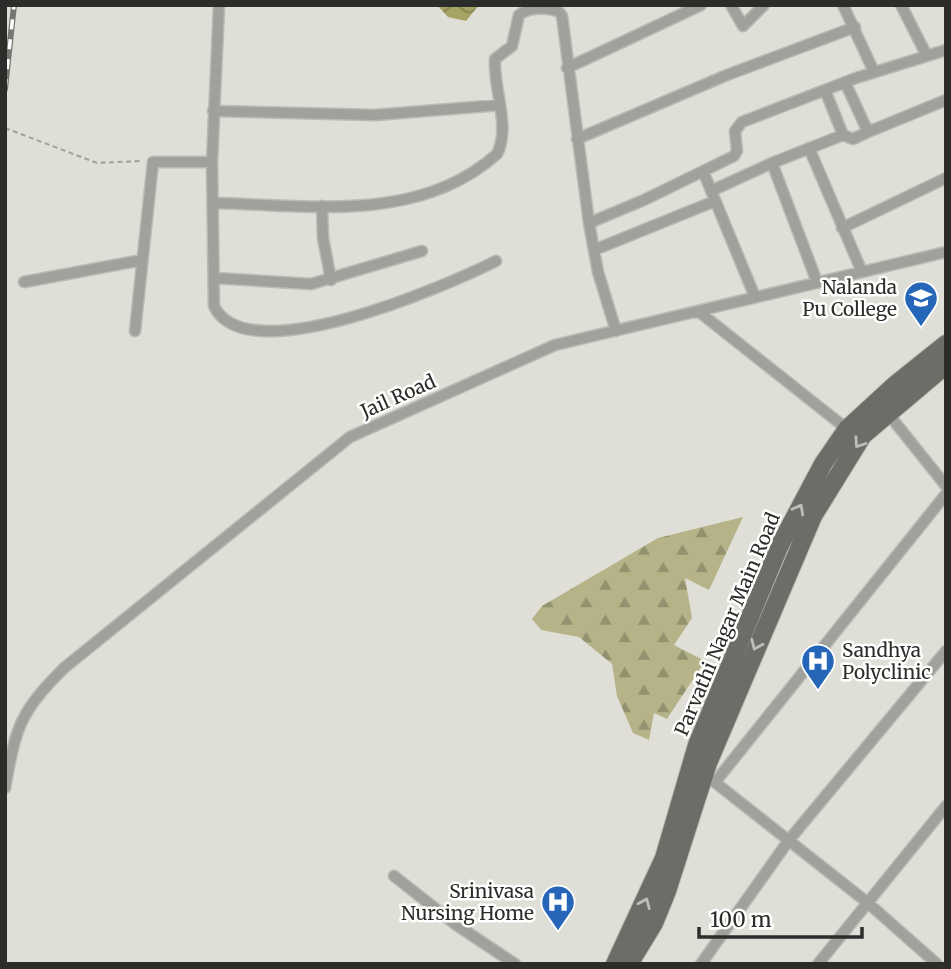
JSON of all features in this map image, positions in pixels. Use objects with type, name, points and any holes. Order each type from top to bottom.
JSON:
[{"type":"main road","name":"Parvathi Nagar Main Road","points":[[615,964],[704,773],[747,666],[813,516],[882,407],[946,344]]},
{"type":"main road","name":"Parvathi Nagar Main Road","points":[[629,964],[654,923],[667,891],[779,547],[823,464],[847,429],[946,365]]},
{"type":"street","points":[[219,5],[212,162],[214,306],[227,323],[237,327],[282,332],[321,325],[395,304],[496,261]]},
{"type":"street","points":[[567,68],[701,5]]},
{"type":"street","points":[[731,5],[743,26],[764,5]]},
{"type":"street","points":[[844,5],[874,72]]},
{"type":"street","points":[[901,5],[928,56]]},
{"type":"street","points":[[213,203],[368,206],[410,200],[445,188],[497,154],[501,146],[495,59],[512,46],[517,21],[523,11],[559,12],[589,223],[616,331]]},
{"type":"street","points":[[577,139],[727,75],[855,27]]},
{"type":"street","points":[[589,223],[734,156],[735,131],[743,122],[845,82],[946,50]]},
{"type":"street","points":[[845,82],[868,132]]},
{"type":"street","points":[[825,90],[844,135],[853,139],[946,100]]},
{"type":"street","points":[[213,111],[375,115],[500,105]]},
{"type":"street","points":[[594,250],[713,196],[772,163],[844,135]]},
{"type":"street","points":[[809,148],[862,272]]},
{"type":"street","points":[[135,331],[153,162],[212,162]]},
{"type":"street","points":[[772,163],[817,282]]},
{"type":"street","points":[[703,171],[755,297]]},
{"type":"street","points":[[842,228],[946,178]]},
{"type":"street","points":[[322,205],[323,238],[331,281]]},
{"type":"street","points":[[214,278],[312,284],[331,281],[422,251]]},
{"type":"street","name":"Jail Road","points":[[5,788],[18,726],[36,696],[64,668],[350,437],[555,345],[946,253]]},
{"type":"street","points":[[24,282],[142,260]]},
{"type":"street","points":[[698,311],[847,429]]},
{"type":"street","points":[[882,407],[946,486]]},
{"type":"street","points":[[937,964],[868,903],[704,773],[946,494]]},
{"type":"street","points":[[701,964],[789,840],[946,651]]},
{"type":"street","points":[[818,964],[946,806]]},
{"type":"street","points":[[394,876],[455,924],[515,964]]},
{"type":"path","points":[[5,128],[97,163],[153,162]]},
{"type":"green space","points":[[743,517],[709,590],[685,578],[692,618],[674,645],[705,661],[667,719],[654,713],[649,740],[633,733],[617,696],[612,664],[579,637],[541,630],[532,619],[542,606],[658,538]]},
{"type":"water","points":[[437,5],[479,5],[466,21],[448,17]]},
{"type":"railway","points":[[5,89],[14,5]]},
{"type":"place","name":"Nalanda Pu College","points":[[921,328]]},
{"type":"place","name":"Sandhya Polyclinic","points":[[818,691]]},
{"type":"place","name":"Srinivasa Nursing Home","points":[[558,932]]}]
